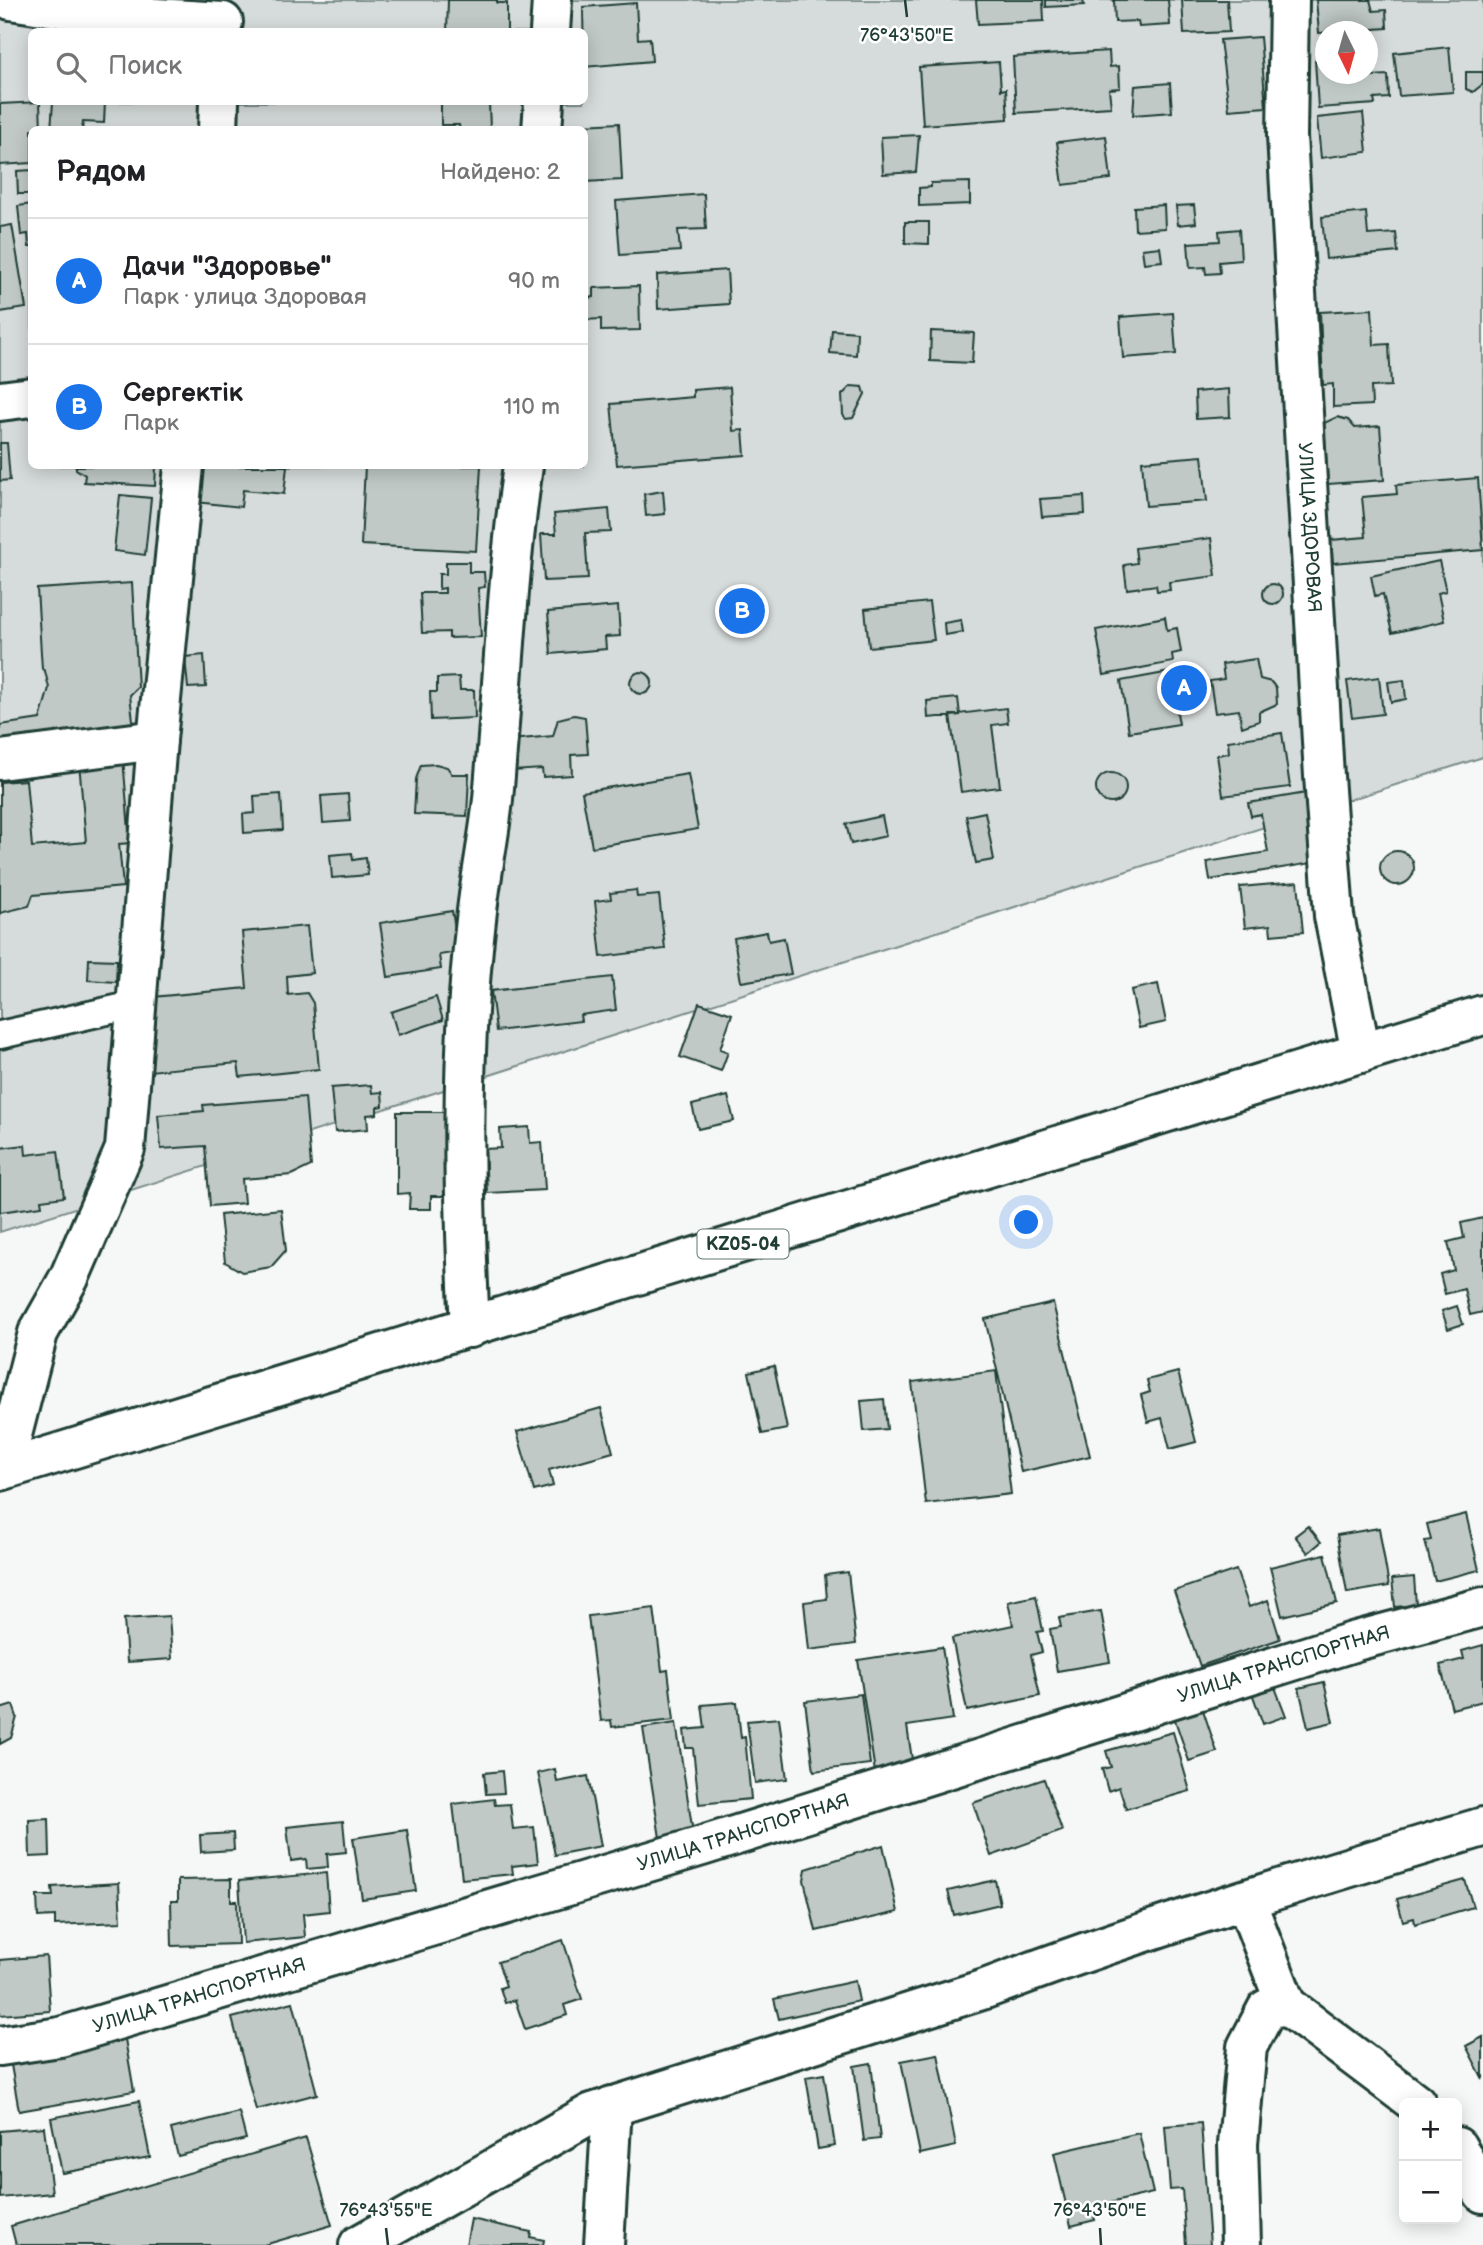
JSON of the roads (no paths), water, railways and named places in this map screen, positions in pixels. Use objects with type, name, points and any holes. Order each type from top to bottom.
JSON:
[{"type":"street","points":[[11,0],[105,15],[223,18]]},
{"type":"street","points":[[550,28],[552,0]]},
{"type":"street","name":"УЛИЦА ЗДОРОВАЯ","points":[[1289,0],[1287,136],[1296,336],[1324,776],[1334,916],[1361,1053]]},
{"type":"street","points":[[218,126],[219,105]]},
{"type":"street","points":[[542,126],[544,105]]},
{"type":"street","points":[[0,401],[28,398]]},
{"type":"street","points":[[1,1471],[38,1333],[69,1278],[125,1149],[157,740],[184,469]]},
{"type":"street","points":[[470,1328],[462,1178],[467,1027],[476,920],[493,803],[515,520],[523,469]]},
{"type":"street","points":[[0,760],[157,740]]},
{"type":"street","name":"KZ05-04","points":[[1,1471],[1483,1015]]},
{"type":"street","name":"УЛИЦА ТРАНСПОРТНАЯ","points":[[0,2046],[60,2037],[738,1836],[1356,1641],[1483,1607]]},
{"type":"street","points":[[359,2245],[592,2113],[1483,1827]]},
{"type":"street","points":[[1246,1901],[1286,2005],[1409,2098]]},
{"type":"street","points":[[1241,2245],[1238,2144],[1247,2047],[1267,2009],[1286,2005]]},
{"type":"street","points":[[604,2245],[612,2106]]},
{"type":"street","points":[[1462,2156],[1483,2193]]},
{"type":"lane","points":[[0,1035],[138,1004]]},
{"type":"place","name":"Сергектік","points":[[742,611]]},
{"type":"place","name":"Дачи \"Здоровье\"","points":[[1184,688]]}]
